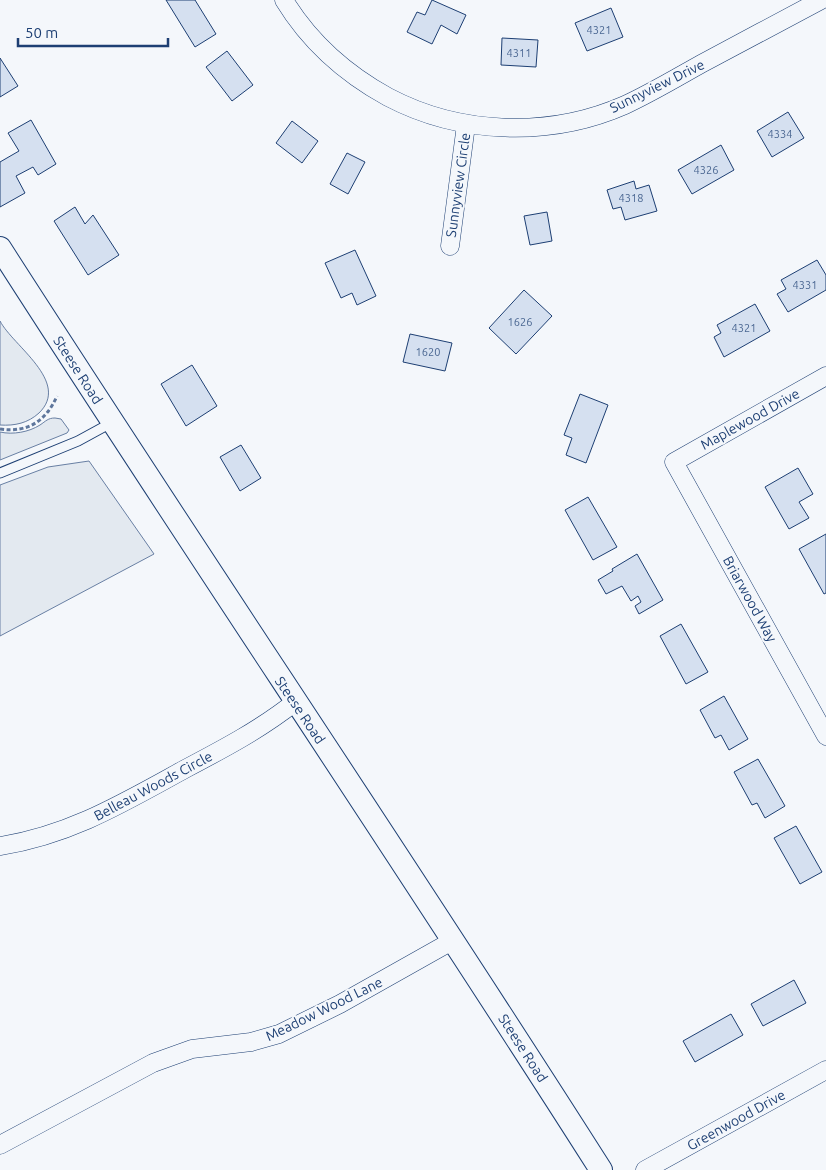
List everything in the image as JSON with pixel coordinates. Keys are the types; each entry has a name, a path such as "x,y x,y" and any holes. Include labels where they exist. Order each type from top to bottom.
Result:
{"street":[{"name":"Sunnyview Drive","path":"284,0 292,14 318,44 344,68 372,88 408,107 439,119 466,125 517,128 555,125 588,118 625,105 821,0"},
{"name":"Sunnyview Circle","path":"450,246 466,125"},
{"name":"Steese Road","path":"0,248 601,1170"},
{"name":"Maplewood Drive","path":"674,462 826,376"},
{"name":"Briarwood Way","path":"674,462 826,736"},
{"name":"Belleau Woods Circle","path":"0,846 43,837 81,824 237,741 272,720 295,702"},
{"name":"Meadow Wood Lane","path":"0,1145 153,1063 179,1053 251,1042 279,1034 340,1004 452,941"},
{"name":"Greenwood Drive","path":"646,1170 826,1070"}],"lane":[{"path":"0,473 78,441 112,422"}],"path":[{"path":"0,429 22,430 33,425 46,416 57,396"}],"shaded area":[{"path":"0,321 36,365 44,377 48,389 47,401 39,413 26,421 11,425 0,425"},
{"path":"49,419 61,419 69,430 67,433 0,460 0,432 15,433 26,431"},
{"path":"89,461 154,554 0,636 0,485 48,467"}],"building":[{"path":"166,0 195,0 216,34 195,47"},
{"path":"432,0 466,15 457,34 441,25 432,44 407,32 417,12 425,15"},
{"path":"611,8 623,37 587,51 575,23"},
{"path":"502,38 538,40 536,67 501,65"},
{"path":"227,51 253,85 232,101 206,67"},
{"path":"0,58 18,86 0,97"},
{"path":"788,112 804,138 772,157 757,131"},
{"path":"31,120 56,164 38,175 33,167 16,176 25,193 0,207 0,162 19,151 8,133"},
{"path":"292,121 318,141 302,163 276,143"},
{"path":"721,145 734,170 692,194 678,170"},
{"path":"347,153 365,162 348,194 330,184"},
{"path":"634,181 636,189 649,185 657,211 625,220 621,207 613,209 607,190"},
{"path":"75,207 85,224 93,215 119,255 88,275 54,221"},
{"path":"547,212 552,241 530,245 524,216"},
{"path":"355,250 376,296 357,305 352,293 341,298 325,263"},
{"path":"817,260 826,275 826,290 788,312 777,294 786,289 781,280"},
{"path":"524,290 552,316 516,354 489,328"},
{"path":"755,304 770,331 724,357 714,337 721,333 717,325"},
{"path":"410,334 452,343 445,371 403,362"},
{"path":"192,365 217,406 186,426 161,384"},
{"path":"580,394 608,405 586,463 566,455 572,438 564,435"},
{"path":"241,445 261,478 240,491 220,457"},
{"path":"798,468 813,494 799,502 809,518 789,529 765,487"},
{"path":"588,497 617,547 593,560 565,510"},
{"path":"826,534 826,593 824,594 799,549"},
{"path":"637,554 663,600 639,614 635,606 641,602 638,596 631,601 622,586 606,594 598,580"},
{"path":"681,624 708,672 686,684 660,636"},
{"path":"724,696 748,739 729,750 721,735 715,738 700,710"},
{"path":"758,759 785,806 765,818 757,803 752,805 734,772"},
{"path":"796,826 822,872 800,884 774,838"},
{"path":"794,980 806,1003 763,1026 751,1004"},
{"path":"731,1014 743,1035 695,1062 683,1041"}]}
